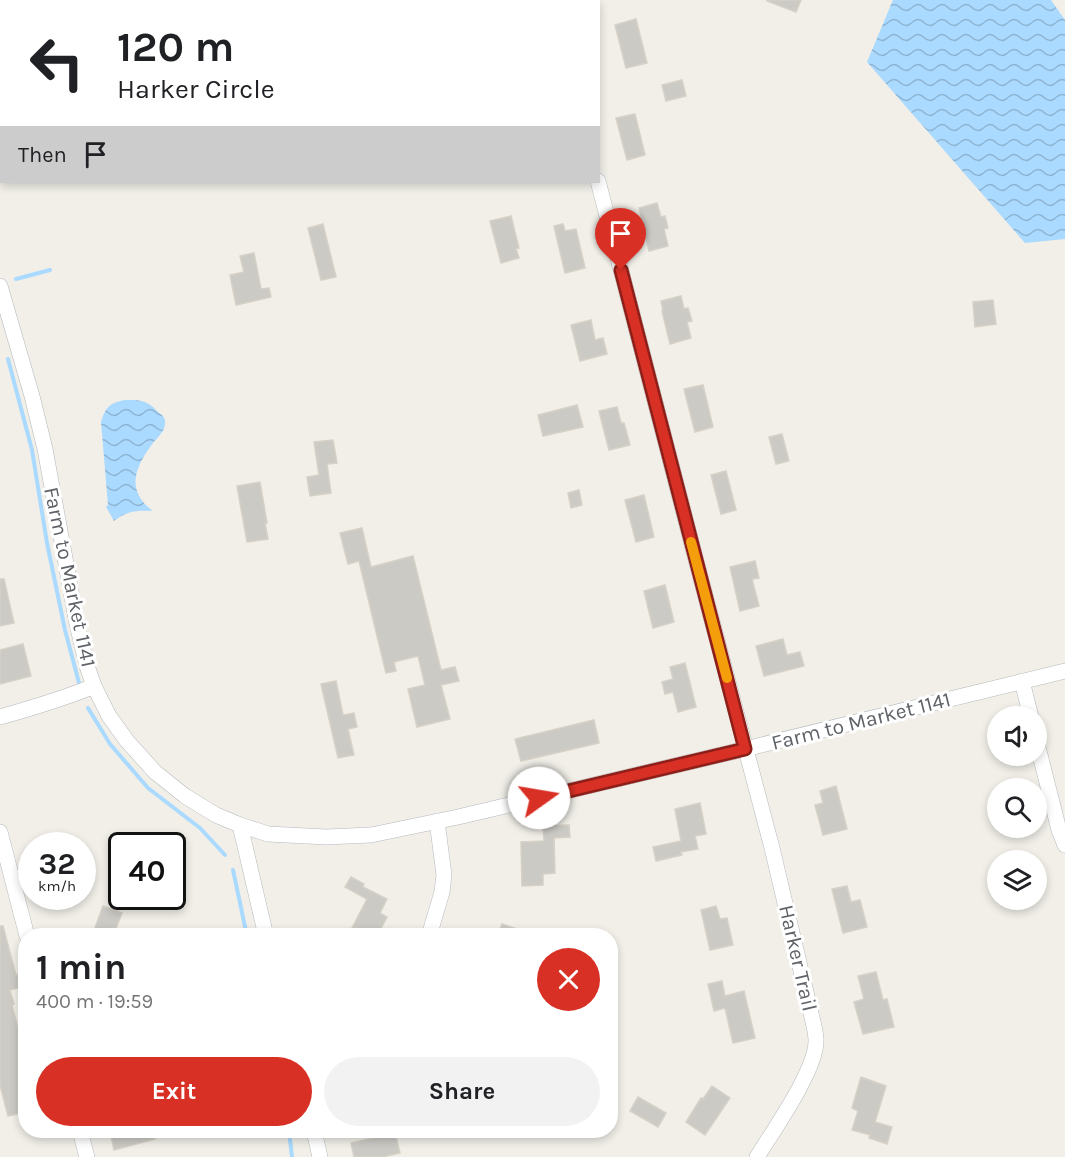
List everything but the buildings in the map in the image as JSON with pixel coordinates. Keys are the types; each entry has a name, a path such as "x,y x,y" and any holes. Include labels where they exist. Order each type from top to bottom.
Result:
{"street":[{"name":"Harker Trail","path":"599,183 781,885 816,1041 809,1068 795,1096 757,1157"},
{"name":"Farm to Market 1141","path":"0,286 45,449 77,624 94,686 109,716 127,741 155,772 185,796 216,815 240,825 268,834 326,837 371,835 437,822 1065,671"},
{"path":"1022,681 1028,706"},
{"path":"0,717 49,704 94,686"},
{"path":"1043,766 1065,845"},
{"path":"431,928 444,875 437,822"},
{"path":"240,825 264,928"},
{"path":"0,832 5,876 24,928"},
{"path":"82,1138 87,1157"},
{"path":"316,1138 320,1157"}],"water":[{"path":"893,0 1051,0 1065,20 1065,239 1025,243 867,62"},
{"path":"125,400 147,403 162,415 165,426 141,461 136,478 139,495 153,511 132,512 114,521 106,507 108,505 101,422 109,406"}],"waterway":[{"path":"16,279 50,270"},
{"path":"8,359 32,450 47,543 65,630 79,683"},
{"path":"88,708 110,744 148,788 200,828 225,855"},
{"path":"233,870 245,928"},
{"path":"290,1138 292,1157"}],"slow traffic":[{"path":"691,542 727,678"}],"route":[{"path":"539,798 745,749 621,270"}]}
